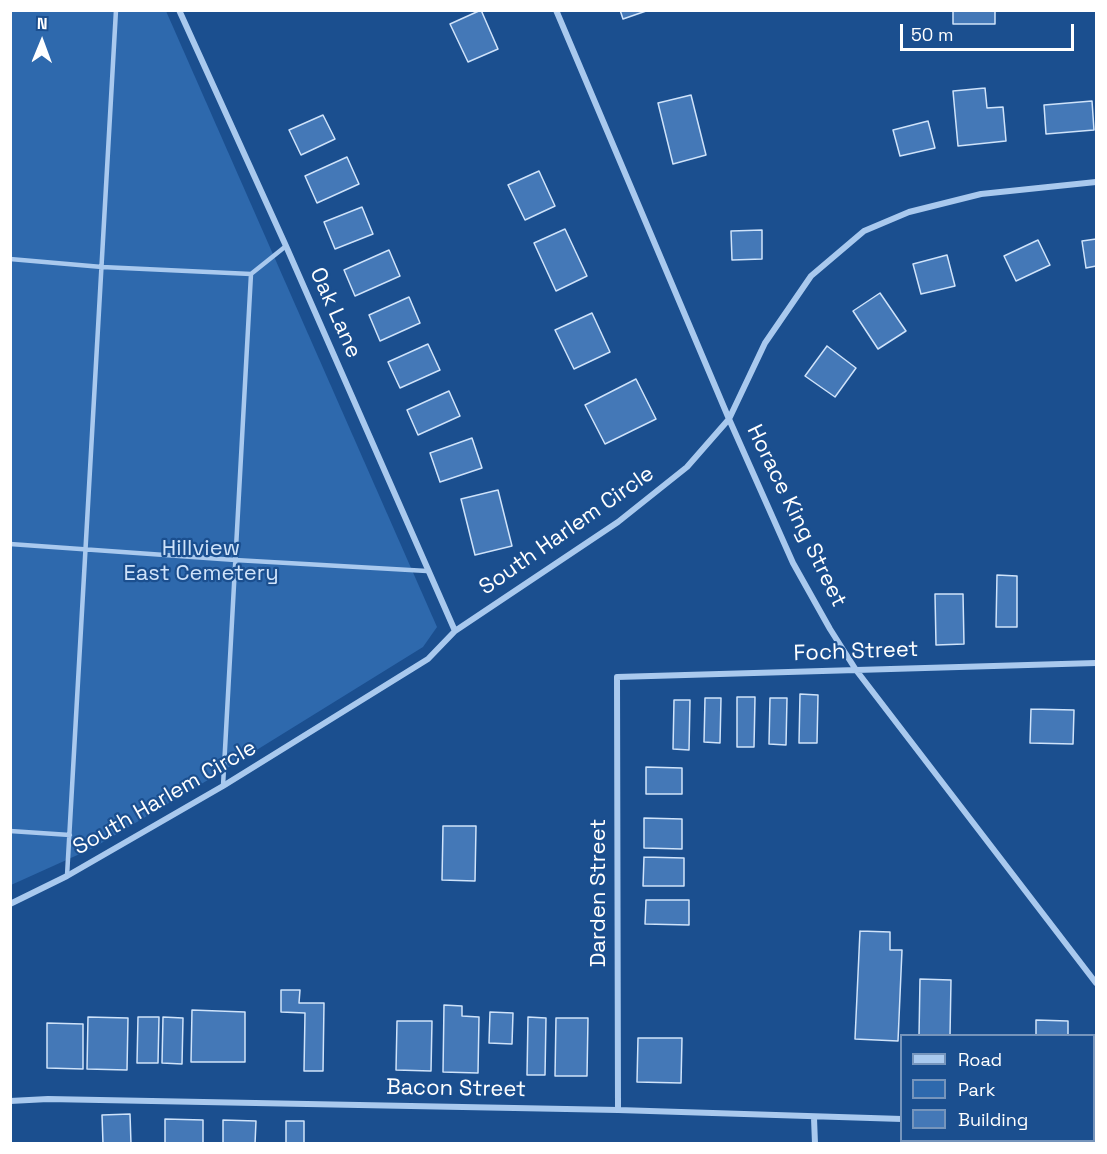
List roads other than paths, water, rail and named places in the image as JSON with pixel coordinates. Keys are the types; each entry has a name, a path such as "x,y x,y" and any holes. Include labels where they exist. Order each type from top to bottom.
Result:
{"street":[{"name":"Oak Lane","path":"179,10 286,246 455,631"},
{"name":"Horace King Street","path":"556,10 793,563 830,629 856,669 1096,983"},
{"name":"South Harlem Circle","path":"10,904 67,876 223,786 428,659 455,631 618,522 687,467 729,418 765,343 811,276 864,231 909,212 981,194 1096,182"},
{"name":"Foch Street","path":"616,677 1096,663"},
{"name":"Darden Street","path":"616,677 618,1110"},
{"name":"Bacon Street","path":"10,1101 48,1099 618,1110 900,1119"},
{"path":"814,1118 814,1143"}],"lane":[{"path":"67,876 116,10"},
{"path":"10,259 102,267 251,274 286,246"},
{"path":"223,786 251,274"},
{"path":"10,544 428,571"},
{"path":"10,831 70,835"}],"park label":[{"name":"Hillview East Cemetery","path":"201,562"}]}
